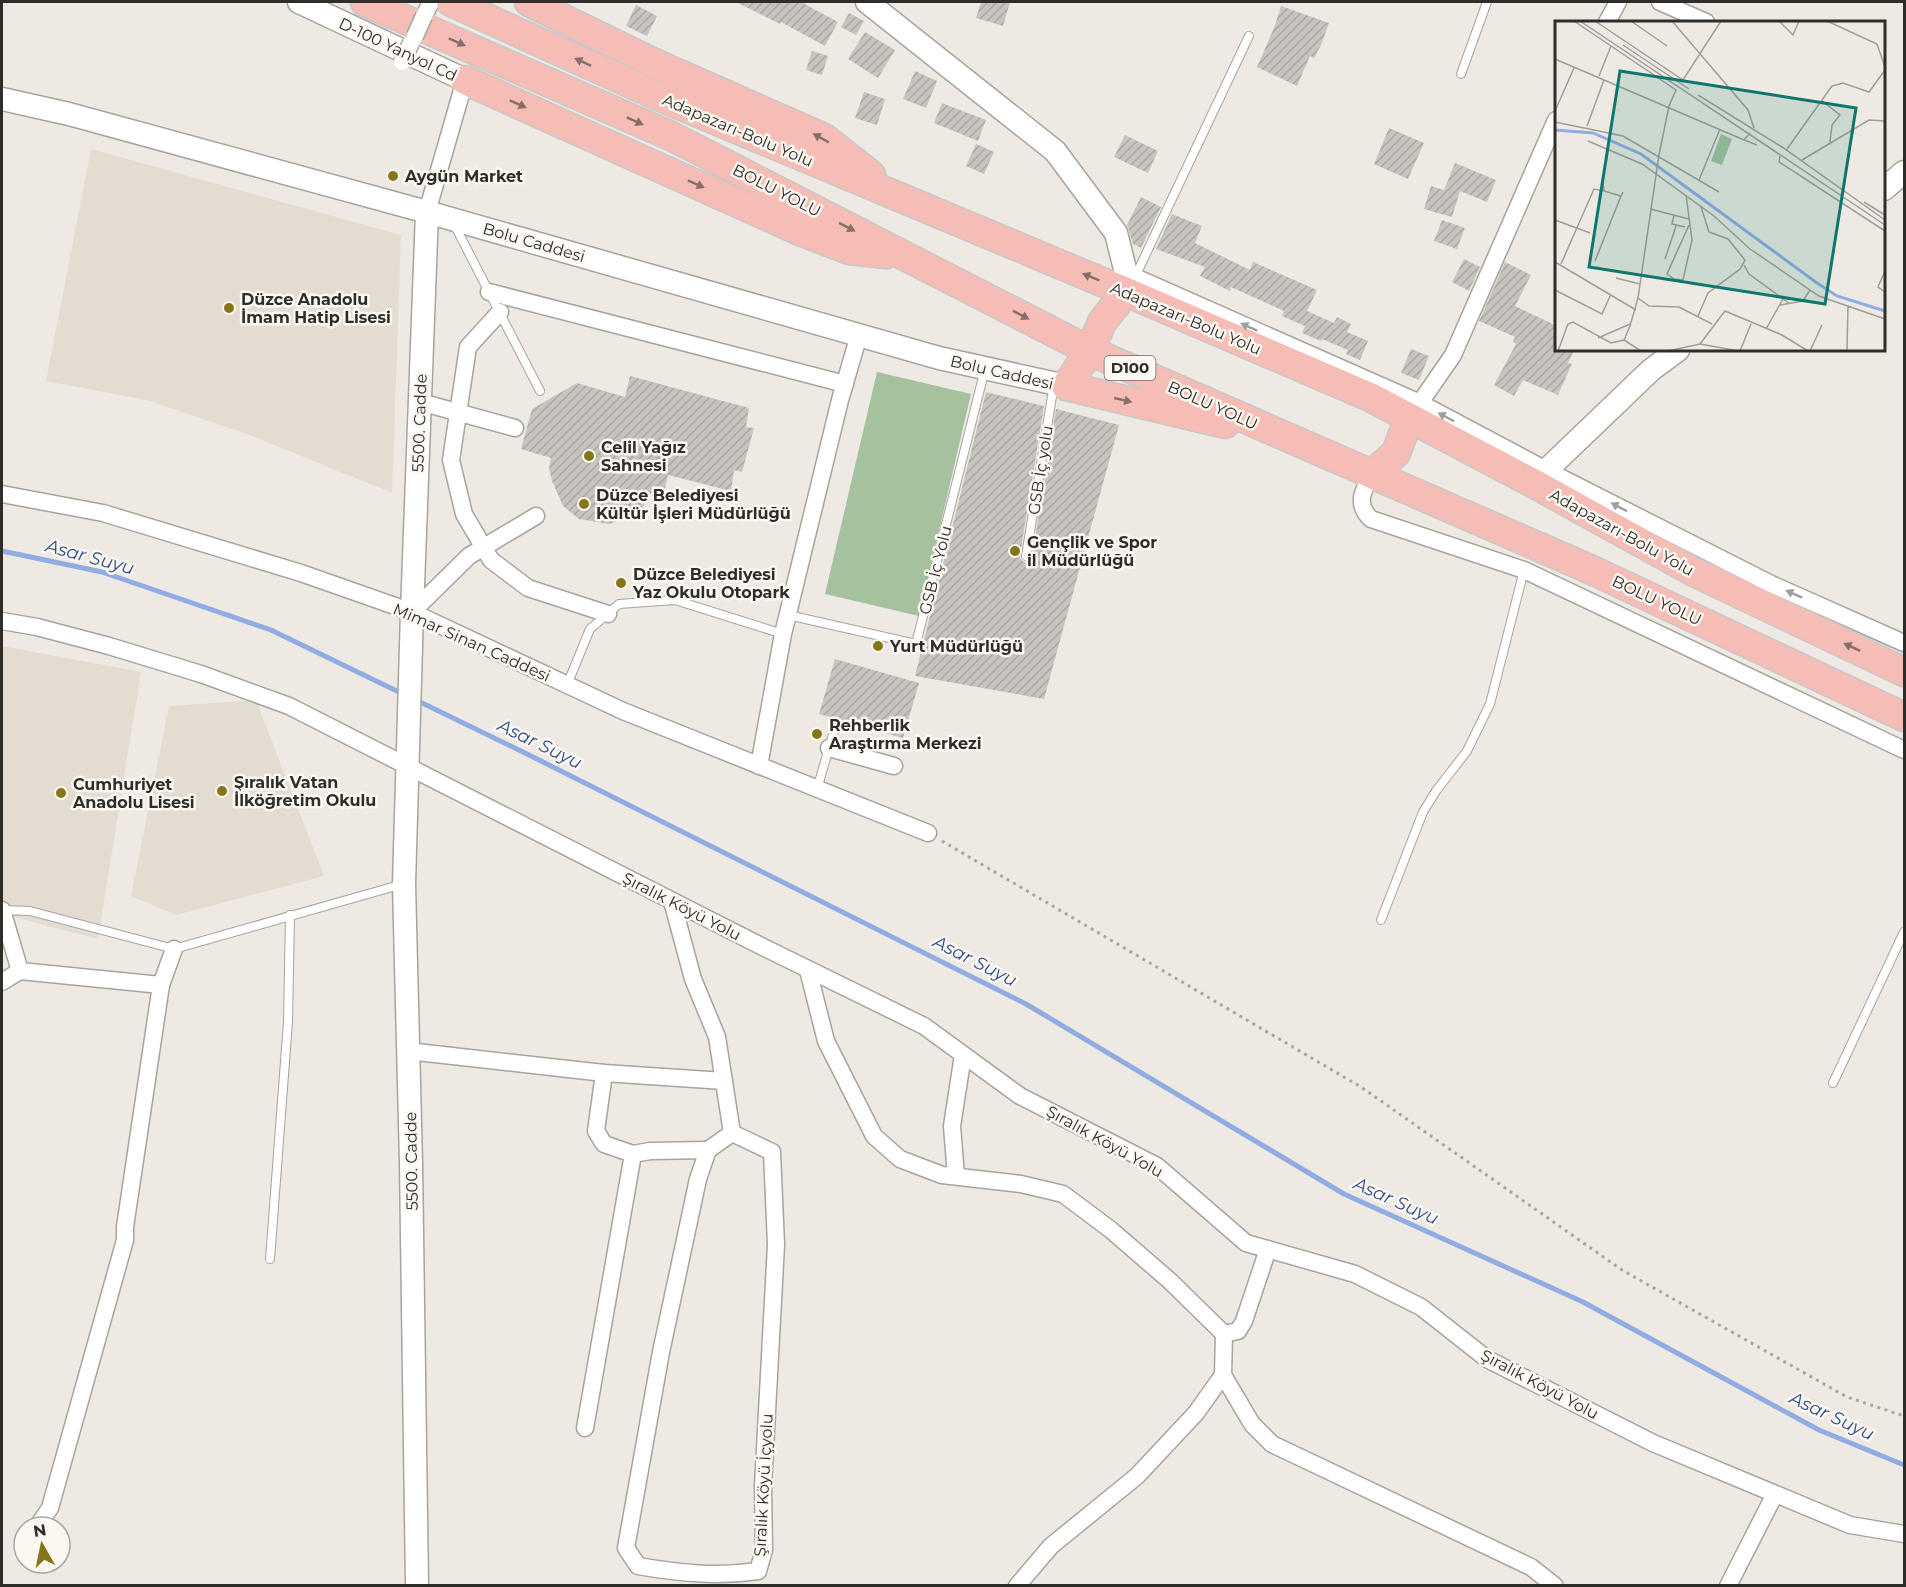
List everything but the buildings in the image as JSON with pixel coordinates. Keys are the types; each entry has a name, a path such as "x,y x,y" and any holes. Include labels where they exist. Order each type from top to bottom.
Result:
{"highway":[{"name":"BOLU YOLU","path":"365,2 670,136 1090,351 1594,571 1905,717"},
{"name":"Adapazarı-Bolu Yolu","path":"451,2 658,96 901,199 1129,280 1370,397 1415,411 1539,477 1694,572 1905,672"},
{"path":"529,2 652,62 824,138 901,199"},
{"path":"465,80 800,231 849,250 907,257"},
{"path":"1129,280 1102,322 1090,351 1060,385 1297,441"},
{"path":"1372,474 1395,453 1415,411"}],"street":[{"name":"D-100 Yanyol Cd","path":"299,2 465,80"},
{"path":"402,62 431,2"},
{"path":"867,2 1055,151 1116,233 1129,280"},
{"path":"1608,21 1618,2"},
{"path":"1660,2 1704,21"},
{"path":"428,212 465,80"},
{"name":"Bolu Caddesi","path":"2,99 69,114 451,218 939,358 1060,385"},
{"path":"1415,411 1453,355 1555,125"},
{"path":"1885,188 1905,172"},
{"name":"5500. Cadde","path":"417,1586 404,884 428,212"},
{"path":"489,292 845,384"},
{"path":"500,312 468,347 451,460 464,514 491,560 528,588 608,614"},
{"path":"759,766 783,634 859,335"},
{"path":"1677,351 1651,370 1539,477 1905,643"},
{"path":"420,402 515,428"},
{"path":"1372,474 1361,499 1364,510 1371,519 1524,570 1905,750"},
{"name":"Mimar Sinan Caddesi","path":"2,494 103,513 301,573 412,612 623,711 928,832"},
{"path":"412,612 469,556 536,516"},
{"name":"Şıralık Köyü Yolu","path":"2,621 37,627 201,674 289,706 808,970 924,1026 1020,1095 1157,1166 1246,1243 1355,1274 1421,1307 1487,1359 1653,1443 1850,1525 1905,1534"},
{"path":"829,748 894,766"},
{"path":"604,1073 596,1131 604,1144 633,1154 650,1151 708,1150 732,1133 717,1037 693,978 672,901"},
{"path":"2,910 20,971"},
{"path":"45,1515 50,1508 125,1240 125,1227 161,985 174,949"},
{"path":"808,970 826,1041 874,1136 900,1159 942,1175 1021,1184 1063,1194 1111,1230 1170,1281 1224,1334 1223,1374 1252,1424 1272,1444 1531,1567 1555,1586"},
{"path":"2,982 20,971 161,985"},
{"path":"408,1051 604,1073 724,1081"},
{"path":"956,1176 952,1126 963,1055"},
{"name":"Şıralık Köyü İçyolu","path":"708,1150 698,1179 661,1352 626,1548 638,1566 681,1574 731,1575 758,1571 764,1550 763,1486 776,1245 772,1152 732,1133"},
{"path":"585,1428 633,1154"},
{"path":"1224,1334 1238,1331 1244,1321 1268,1249"},
{"path":"1017,1586 1051,1546 1137,1476 1196,1413 1223,1374"},
{"path":"1728,1586 1775,1494"}],"lane":[{"path":"1461,74 1487,2"},
{"path":"1129,280 1249,36"},
{"path":"451,218 540,391"},
{"name":"GSB İç Yolu","path":"788,615 916,645 985,368"},
{"name":"GSB İç yolu","path":"1026,556 1060,385"},
{"path":"1381,920 1423,812 1436,791 1467,752 1490,704 1524,570"},
{"path":"567,686 590,629 619,604 675,600 783,634"},
{"path":"817,789 834,730"},
{"path":"2,910 30,911 174,949 404,884"},
{"path":"270,1259 288,1022 290,915"},
{"path":"1833,1083 1905,932"}],"path":[{"path":"928,832 1361,1088 1622,1270 1847,1397 1905,1416"}],"shaded area":[{"name":"Düzce Anadolu İmam Hatip Lisesi","path":"91,149 401,235 392,493 247,434 146,400 46,381"},
{"name":"Cumhuriyet Anadolu Lisesi","path":"2,646 141,672 98,939 2,914"},
{"name":"Şıralık Vatan İlköğretim Okulu","path":"256,700 324,876 176,915 131,896 169,706"}],"green space":[{"path":"877,372 971,394 919,616 825,594"}],"waterway":[{"name":"Asar Suyu","path":"2,551 102,572 271,630 405,695"},
{"name":"Asar Suyu","path":"416,700 1026,1004 1344,1194 1583,1302 1819,1430 1904,1465"}],"place":[{"name":"Aygün Market","path":"393,176"},
{"name":"Düzce Anadolu İmam Hatip Lisesi","path":"229,308"},
{"name":"Celil Yağız Sahnesi","path":"589,456"},
{"name":"Düzce Belediyesi Kültür İşleri Müdürlüğü","path":"584,504"},
{"name":"Gençlik ve Spor il Müdürlüğü","path":"1015,551"},
{"name":"Düzce Belediyesi Yaz Okulu Otopark","path":"621,583"},
{"name":"Yurt Müdürlüğü","path":"878,646"},
{"name":"Rehberlik Araştırma Merkezi","path":"817,734"},
{"name":"Şıralık Vatan İlköğretim Okulu","path":"222,791"},
{"name":"Cumhuriyet Anadolu Lisesi","path":"61,793"}]}
